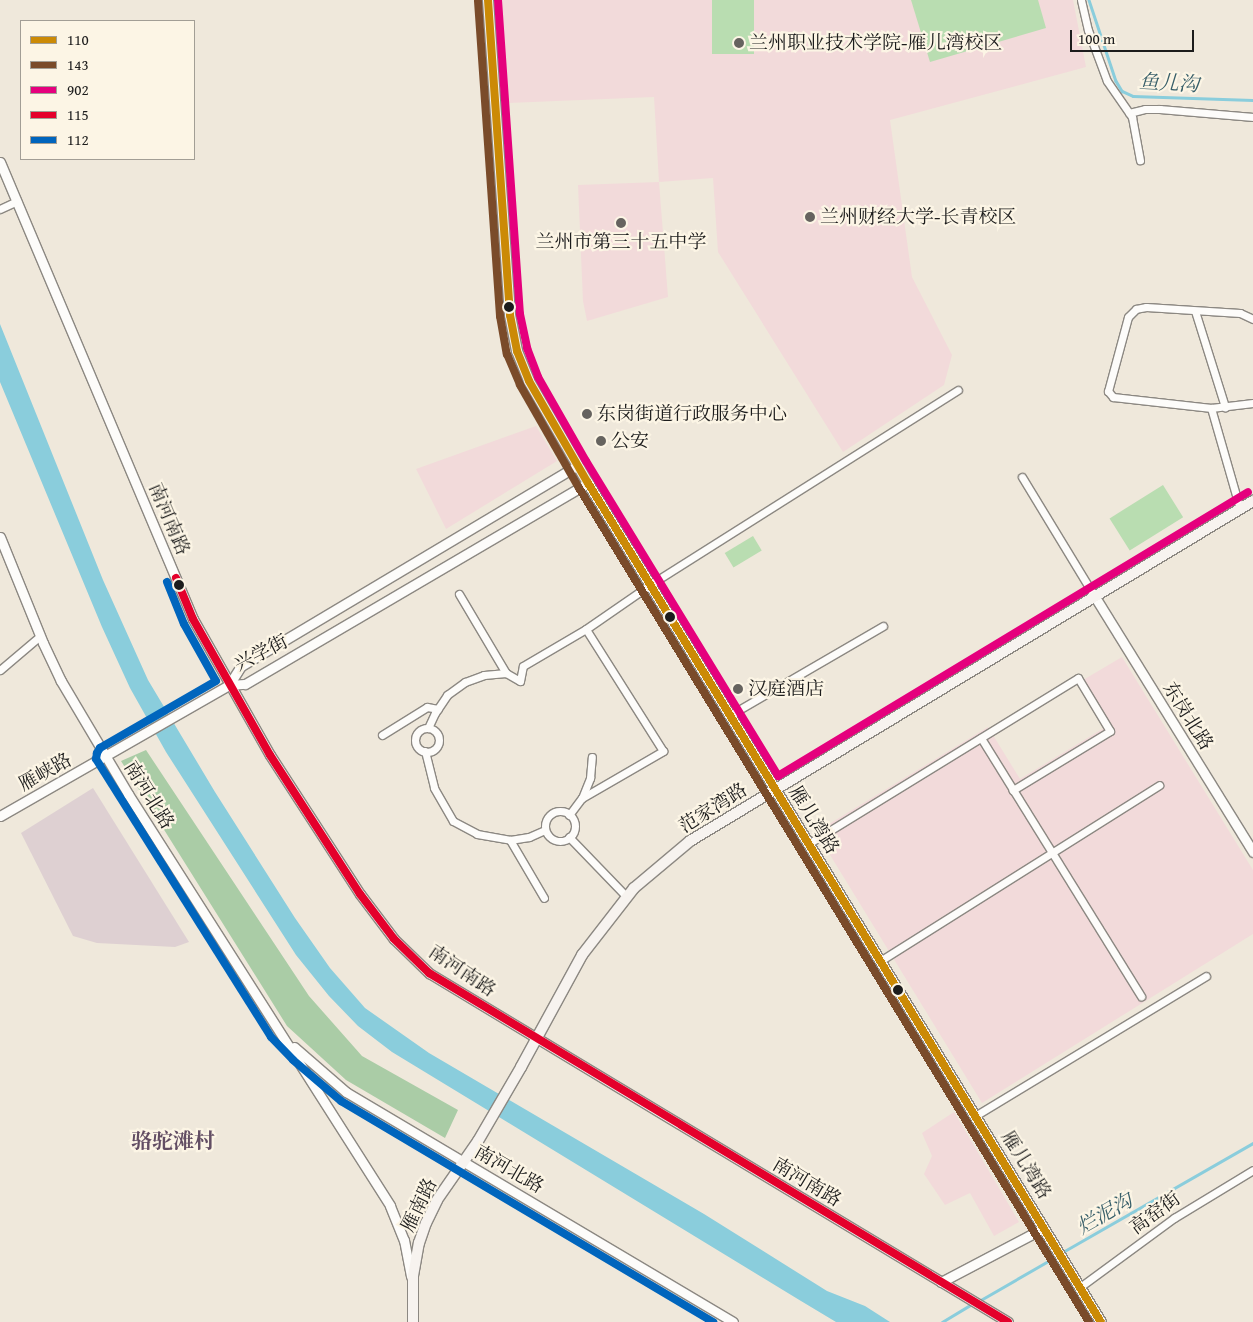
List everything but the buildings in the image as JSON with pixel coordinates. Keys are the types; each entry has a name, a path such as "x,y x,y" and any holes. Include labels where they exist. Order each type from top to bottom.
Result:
{"main road":[{"name":"雁儿湾路","path":"488,0 510,315 517,351 529,381 577,466 651,584 1101,1322"},
{"name":"范家湾路","path":"521,1067 582,955 634,888 690,841 1253,501"},
{"name":"雁南路","path":"413,1322 415,1262 426,1223 437,1200 478,1141 521,1067"}],"street":[{"path":"1081,0 1088,30 1107,81 1129,113 1140,160"},
{"path":"1129,113 1145,109 1160,109 1253,116"},
{"name":"南河南路","path":"0,162 193,619 228,684 270,755 360,894 394,939 429,972 1008,1322"},
{"path":"0,209 18,201"},
{"path":"1253,319 1240,313 1141,307 1131,312 1108,391 1113,397 1211,408 1253,403"},
{"path":"1196,311 1225,407"},
{"path":"428,728 448,695 464,682 484,675 506,673 520,680 523,666 586,629 651,584 958,390"},
{"path":"1211,408 1240,509"},
{"name":"兴学街","path":"228,684 241,666 577,466"},
{"path":"1022,477 1095,597"},
{"name":"兴学街","path":"228,684 245,684 588,483"},
{"name":"南河北路","path":"0,537 40,636 61,682 250,988 280,1031 390,1206 404,1240 413,1286"},
{"path":"459,594 506,673"},
{"name":"东岗北路","path":"1095,597 1253,852"},
{"path":"730,715 883,626"},
{"path":"582,798 663,751 586,629"},
{"path":"0,670 40,636"},
{"path":"808,844 1078,678 1110,731 1013,790"},
{"name":"雁峡路","path":"0,816 228,684"},
{"path":"382,735 427,707 438,709"},
{"path":"428,728 435,731 438,741 432,750 425,751 416,745 415,738 418,731 428,728"},
{"path":"981,738 1141,996"},
{"path":"425,751 434,788 453,821 476,834 510,840 529,837 546,830"},
{"path":"569,815 582,798 590,778 592,757"},
{"path":"880,961 1159,785"},
{"path":"562,811 569,815 574,826 569,837 562,840 554,839 546,830 546,821 554,812 562,811"},
{"path":"569,837 627,897"},
{"path":"510,840 544,898"},
{"path":"975,1116 1206,976"},
{"name":"南河北路","path":"280,1031 299,1052 346,1092 733,1322"},
{"name":"高窑街","path":"1080,1287 1114,1264 1174,1218 1253,1170"},
{"path":"944,1284 1046,1231"}],"shaded area":[{"name":"兰州财经大学-长青校区","path":"500,0 1073,0 1086,67 890,120 912,277 952,355 944,385 843,452 718,252 713,178 659,182 654,97 507,103"},
{"name":"兰州市第三十五中学","path":"659,182 668,297 587,321 583,301 578,185"},
{"path":"536,426 557,461 446,529 416,469"},
{"path":"1122,657 1253,870 1253,934 982,1103 816,832 988,727 1020,779 1104,728 1078,683"},
{"path":"93,788 189,942 175,947 97,943 73,936 21,833"},
{"path":"954,1112 1019,1222 994,1236 970,1193 945,1205 924,1174 932,1156 922,1133"}],"green space":[{"path":"712,0 754,0 754,54 712,54"},
{"path":"911,0 1038,0 1046,28 930,62"},
{"path":"1163,485 1183,517 1130,551 1110,518"},
{"path":"753,536 762,551 733,568 725,553"},
{"path":"146,750 309,996 362,1056 458,1110 445,1138 346,1080 287,1026 121,761"}],"water":[{"path":"0,324 103,580 148,680 215,792 295,918 330,968 365,1008 429,1053 704,1214 827,1291 865,1306 890,1322 836,1322 392,1052 358,1026 329,996 296,955 166,752 130,688 102,627 0,382"}],"waterway":[{"name":"鱼儿沟","path":"1089,0 1116,81 1122,91 1133,96 1253,100"},
{"name":"烂泥沟","path":"1061,1253 1253,1143"},
{"name":"烂泥沟","path":"979,1301 1057,1256"},
{"name":"烂泥沟","path":"942,1322 974,1303"}],"transit line":[{"name":"110","path":"488,0 510,315 517,351 529,381 588,483 1101,1322"},
{"name":"902","path":"498,0 520,314 527,348 538,377 586,461 778,776 1248,492"},
{"name":"143","path":"478,1 500,316 507,354 520,385 579,488 1089,1322"},
{"name":"115","path":"176,578 193,619 270,755 360,894 394,939 429,973 1008,1322"},
{"name":"112","path":"167,582 184,624 216,681 100,748 96,759 271,1037 293,1060 341,1101 713,1322"}],"place":[{"name":"兰州职业技术学院-雁儿湾校区","path":"739,43"},
{"name":"兰州财经大学-长青校区","path":"810,217"},
{"name":"兰州市第三十五中学","path":"621,223"},
{"name":"东岗街道行政服务中心","path":"587,414"},
{"name":"公安","path":"601,441"},
{"name":"汉庭酒店","path":"738,689"}],"district":[{"name":"骆驼滩村","path":"173,1141"}]}
